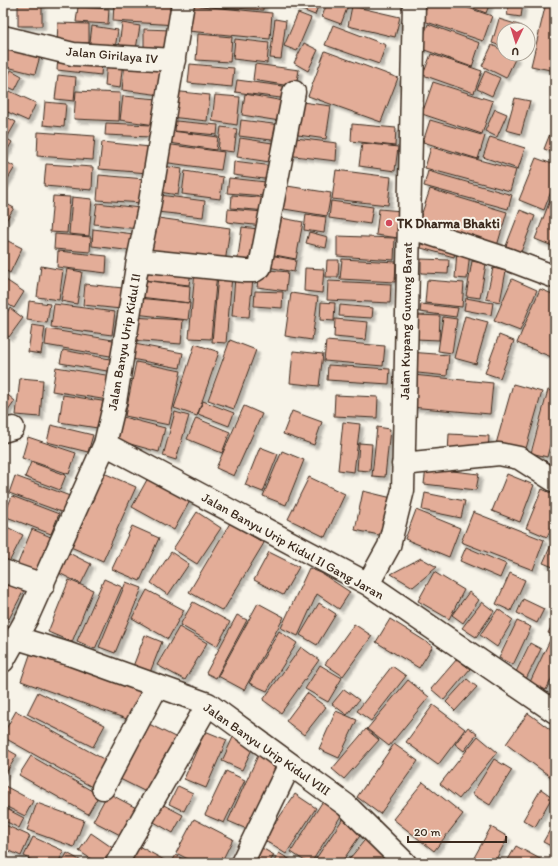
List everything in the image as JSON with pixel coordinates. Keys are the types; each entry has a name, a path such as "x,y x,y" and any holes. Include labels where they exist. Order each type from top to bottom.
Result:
{"street":[{"name":"Jalan Banyu Urip Kidul II","path":"3,661 17,638 42,585 105,444 115,402 183,3"},
{"name":"Jalan Kupang Gunung Barat","path":"368,584 389,546 403,490 414,3"},
{"name":"Jalan Girilaya IV","path":"3,37 73,54 174,60"},
{"path":"138,260 245,271 254,271 260,267 294,92"},
{"path":"408,227 510,260 555,277"},
{"name":"Jalan Banyu Urip Kidul II Gang Jaran","path":"105,444 368,584 555,712"},
{"path":"403,464 499,454 519,458 555,481"},
{"path":"3,571 42,585"},
{"name":"Jalan Banyu Urip Kidul VIII","path":"17,638 208,704 346,805 405,863"},
{"path":"103,788 157,686"},
{"path":"116,863 208,704"},
{"path":"242,863 290,764"}],"building":[{"path":"18,3 42,3 42,26 18,26"},
{"path":"69,3 111,3 111,6"},
{"path":"114,3 177,3 176,25 113,21"},
{"path":"193,3 263,3 263,10 193,5"},
{"path":"284,3 319,3 315,15"},
{"path":"327,3 349,3 341,24 322,17"},
{"path":"427,3 454,3 492,16 483,41 421,20"},
{"path":"460,3 490,3 486,13"},
{"path":"509,3 523,3 521,17 507,15"},
{"path":"546,3 555,3 555,71 531,66 532,62 536,62 536,45"},
{"path":"190,5 272,13 270,39 188,31"},
{"path":"352,6 400,17 395,37 348,26"},
{"path":"78,7 109,9 108,24 76,22"},
{"path":"298,13 311,18 297,51 284,46"},
{"path":"275,19 286,21 281,59 270,58"},
{"path":"499,19 509,22 498,22"},
{"path":"58,23 89,24 89,43 57,42"},
{"path":"122,23 140,26 136,49 119,46"},
{"path":"428,24 480,43 472,67 419,48"},
{"path":"333,25 386,45 379,64 325,45"},
{"path":"92,26 118,30 114,54 89,50"},
{"path":"144,29 171,30 171,53 144,53"},
{"path":"496,29 496,44 492,43"},
{"path":"198,34 232,37 230,62 196,60"},
{"path":"235,39 269,43 267,63 233,59"},
{"path":"304,43 318,50 308,71 294,63"},
{"path":"492,45 496,47 496,62 514,62 506,78 482,66"},
{"path":"3,46 40,56 35,74 3,66"},
{"path":"325,51 398,78 381,122 308,96"},
{"path":"431,54 482,71 474,93 423,75"},
{"path":"58,57 102,62 101,75 57,70"},
{"path":"107,59 123,61 120,88 105,86"},
{"path":"125,62 164,67 161,95 122,90"},
{"path":"190,64 234,68 232,87 188,83"},
{"path":"255,64 299,70 296,87 253,80"},
{"path":"11,70 22,76 15,90 4,85"},
{"path":"485,71 500,78 492,96 477,89"},
{"path":"58,75 76,77 74,101 55,99"},
{"path":"237,80 290,87 288,99 235,92"},
{"path":"433,82 493,101 482,134 422,114"},
{"path":"3,88 36,103 28,121 3,110"},
{"path":"76,91 120,93 119,121 74,119"},
{"path":"172,91 210,95 207,121 170,117"},
{"path":"245,94 289,102 286,122 242,115"},
{"path":"215,95 240,97 237,125 212,121"},
{"path":"123,96 158,99 155,125 120,120"},
{"path":"515,98 530,101 521,134 506,130"},
{"path":"295,101 331,106 326,139 291,134"},
{"path":"45,102 66,104 64,127 43,125"},
{"path":"495,109 507,114 497,137 485,131"},
{"path":"3,115 16,122 8,136 3,134"},
{"path":"241,120 281,125 280,141 239,136"},
{"path":"430,120 485,136 478,159 423,142"},
{"path":"176,121 218,125 217,135 175,131"},
{"path":"555,121 555,153 544,149"},
{"path":"106,123 152,125 151,137 105,135"},
{"path":"352,124 396,128 395,146 351,141"},
{"path":"221,127 237,129 234,152 218,150"},
{"path":"172,131 218,137 216,150 170,143"},
{"path":"38,132 95,136 93,160 37,156"},
{"path":"3,136 12,142 4,156 3,155"},
{"path":"287,137 337,143 336,161 286,155"},
{"path":"490,137 525,148 518,169 483,157"},
{"path":"240,138 279,144 276,163 237,157"},
{"path":"102,142 150,147 148,173 99,169"},
{"path":"362,143 398,147 395,171 359,166"},
{"path":"165,144 224,152 221,170 162,162"},
{"path":"431,147 516,170 510,191 425,168"},
{"path":"536,158 555,165 555,181 544,210 519,200"},
{"path":"3,160 15,167 3,187"},
{"path":"234,161 273,166 272,180 233,175"},
{"path":"46,164 93,167 92,190 44,186"},
{"path":"164,166 182,169 178,195 159,192"},
{"path":"336,170 391,177 388,205 332,199"},
{"path":"185,171 223,177 220,199 182,194"},
{"path":"428,171 512,195 508,209 424,186"},
{"path":"99,175 145,179 143,203 97,200"},
{"path":"229,178 266,182 264,196 227,193"},
{"path":"281,185 331,193 327,216 278,208"},
{"path":"430,189 507,212 497,246 419,222"},
{"path":"160,195 205,201 203,217 157,212"},
{"path":"232,195 269,198 267,211 231,208"},
{"path":"53,196 70,197 67,233 50,232"},
{"path":"72,197 92,199 89,236 69,234"},
{"path":"551,198 555,200 555,247 535,239"},
{"path":"331,201 373,207 370,224 329,218"},
{"path":"3,202 14,208 3,225"},
{"path":"97,203 140,208 138,229 94,224"},
{"path":"228,209 264,212 263,226 227,222"},
{"name":"TK Dharma Bhakti","path":"379,209 402,211 399,238 376,235"},
{"path":"520,210 535,216 521,252 506,246"},
{"path":"306,214 326,217 324,233 304,230"},
{"path":"271,216 303,222 296,259 264,253"},
{"path":"151,217 230,228 225,263 146,253"},
{"path":"242,227 258,229 254,267 237,265"},
{"path":"93,229 134,234 133,251 92,246"},
{"path":"309,232 328,237 326,248 306,243"},
{"path":"55,234 91,237 90,252 54,249"},
{"path":"337,236 395,238 394,260 337,256"},
{"path":"424,237 456,247 454,257 421,248"},
{"path":"6,240 22,248 10,273 3,269 3,247"},
{"path":"457,250 470,252 467,279 455,278"},
{"path":"58,251 107,256 106,273 57,267"},
{"path":"265,254 296,260 294,272 263,266"},
{"path":"342,259 396,262 395,282 340,279"},
{"path":"421,259 449,260 448,274 421,273"},
{"path":"327,260 339,260 338,277 326,277"},
{"path":"472,261 486,264 480,298 466,296"},
{"path":"41,266 63,270 59,300 37,297"},
{"path":"145,266 191,271 189,285 144,280"},
{"path":"305,268 324,269 322,293 304,291"},
{"path":"493,268 506,271 500,302 486,299"},
{"path":"67,269 82,272 77,304 61,301"},
{"path":"260,269 288,272 286,291 257,287"},
{"path":"195,271 217,272 211,339 189,338"},
{"path":"218,276 232,276 226,343 212,342"},
{"path":"235,277 253,279 249,317 232,316"},
{"path":"512,279 537,290 520,331 494,321"},
{"path":"6,280 24,292 14,308 3,301 3,285"},
{"path":"141,280 190,286 189,303 140,297"},
{"path":"427,280 464,283 462,307 425,303"},
{"path":"328,281 391,284 390,303 327,300"},
{"path":"85,284 123,288 121,309 83,305"},
{"path":"540,289 555,295 554,358 517,343"},
{"path":"255,291 283,292 282,308 254,306"},
{"path":"291,293 318,297 312,340 285,336"},
{"path":"137,298 190,303 188,320 135,314"},
{"path":"466,298 493,303 491,315 464,310"},
{"path":"29,301 50,304 47,323 27,320"},
{"path":"321,302 335,303 334,321 320,320"},
{"path":"54,304 115,312 112,335 51,327"},
{"path":"421,304 458,308 456,317 420,312"},
{"path":"340,305 373,308 372,318 339,316"},
{"path":"10,308 23,318 9,337 3,333 3,318"},
{"path":"418,315 440,316 439,340 416,339"},
{"path":"465,316 488,322 476,364 454,358"},
{"path":"132,317 183,320 181,344 130,340"},
{"path":"443,317 457,319 452,353 438,351"},
{"path":"335,319 368,322 366,340 334,337"},
{"path":"32,325 45,327 41,354 28,352"},
{"path":"47,329 119,341 116,357 45,345"},
{"path":"499,335 514,341 500,378 485,373"},
{"path":"230,340 256,350 234,409 208,400"},
{"path":"326,341 385,346 383,366 324,361"},
{"path":"129,343 183,353 180,368 126,358"},
{"path":"195,344 219,352 197,416 174,408"},
{"path":"63,350 115,360 113,372 60,363"},
{"path":"293,351 323,354 319,386 290,383"},
{"path":"409,352 449,355 447,376 408,372"},
{"path":"136,362 181,371 169,425 125,416"},
{"path":"328,365 390,369 389,384 327,380"},
{"path":"56,367 112,376 108,400 52,391"},
{"path":"413,375 493,383 490,414 410,407"},
{"path":"20,378 43,380 40,417 16,415"},
{"path":"513,384 542,392 525,452 496,444"},
{"path":"548,390 555,392 555,426 547,457 531,453"},
{"path":"3,391 15,401 3,418"},
{"path":"63,395 108,402 104,429 59,422"},
{"path":"335,395 378,397 377,418 334,416"},
{"path":"203,401 234,413 229,426 198,414"},
{"path":"244,406 262,414 234,476 216,468"},
{"path":"292,411 322,422 314,445 283,434"},
{"path":"175,412 189,416 176,460 163,456"},
{"path":"123,417 165,428 159,452 116,440"},
{"path":"196,418 230,432 222,453 187,439"},
{"path":"343,422 360,424 354,472 338,470"},
{"path":"51,425 93,435 88,452 47,442"},
{"path":"377,427 390,429 385,477 372,476"},
{"path":"449,434 489,436 488,452 448,454"},
{"path":"28,437 76,453 69,474 22,458"},
{"path":"359,443 372,444 370,471 357,470"},
{"path":"260,447 278,454 263,492 245,485"},
{"path":"555,447 555,462 550,461"},
{"path":"282,451 304,460 286,505 263,496"},
{"path":"31,462 66,475 60,490 25,477"},
{"path":"426,468 479,474 476,490 424,484"},
{"path":"99,471 136,487 103,561 66,545"},
{"path":"507,474 534,485 520,522 492,511"},
{"path":"15,476 70,496 64,513 9,493"},
{"path":"149,476 191,499 174,530 132,507"},
{"path":"309,477 345,494 325,537 288,519"},
{"path":"542,489 555,495 555,519 547,537 526,528"},
{"path":"363,491 392,498 384,536 355,530"},
{"path":"425,493 465,501 461,518 422,510"},
{"path":"12,496 59,514 51,534 4,516"},
{"path":"416,510 460,528 449,557 405,539"},
{"path":"197,512 221,528 197,564 173,549"},
{"path":"473,512 544,540 533,570 461,542"},
{"path":"230,523 264,543 223,611 189,592"},
{"path":"3,525 23,535 5,570 3,569"},
{"path":"132,526 159,538 140,581 112,569"},
{"path":"32,529 53,538 36,574 16,568"},
{"path":"555,536 555,562 553,567 543,563"},
{"path":"466,547 506,564 500,578 460,561"},
{"path":"65,551 91,564 81,584 55,571"},
{"path":"171,552 189,564 168,595 151,583"},
{"path":"269,552 299,567 283,595 254,580"},
{"path":"421,558 437,567 413,587 391,574"},
{"path":"309,568 321,573 350,592 339,609 317,594 298,636 281,628"},
{"path":"434,572 464,590 449,619 418,601"},
{"path":"510,573 525,580 511,611 496,604"},
{"path":"104,579 122,587 95,649 77,641"},
{"path":"3,580 24,590 9,619 3,616"},
{"path":"69,580 93,590 72,642 48,632"},
{"path":"126,582 142,588 115,653 99,647"},
{"path":"147,590 184,610 168,639 132,618"},
{"path":"469,592 479,600 463,623 452,615"},
{"path":"523,599 544,609 537,623 517,613"},
{"path":"193,602 230,622 217,646 180,625"},
{"path":"482,602 494,611 476,637 462,628"},
{"path":"258,603 284,617 244,690 218,676"},
{"path":"319,603 336,614 317,645 300,635"},
{"path":"498,609 513,620 497,647 480,635"},
{"path":"237,615 247,620 216,678 206,673"},
{"path":"390,619 433,646 419,668 376,642"},
{"path":"555,619 555,636 548,633"},
{"path":"517,621 531,627 513,665 499,658"},
{"path":"354,624 372,636 343,676 325,664"},
{"path":"179,627 207,643 185,680 157,665"},
{"path":"279,631 297,643 267,691 249,683"},
{"path":"145,635 162,642 149,675 132,669"},
{"path":"551,638 555,640 555,672 546,690 530,682"},
{"path":"530,643 541,649 526,679 515,674"},
{"path":"33,646 148,688 135,722 21,681"},
{"path":"301,647 319,660 281,713 263,700"},
{"path":"457,659 470,669 444,700 431,689"},
{"path":"320,665 342,678 328,702 305,689"},
{"path":"392,666 406,676 371,721 357,711"},
{"path":"467,679 477,687 455,711 446,702"},
{"path":"408,680 429,697 389,746 367,729"},
{"path":"344,689 359,700 347,715 332,704"},
{"path":"38,692 105,725 93,747 27,714"},
{"path":"307,693 326,707 304,735 286,721"},
{"path":"433,705 465,729 438,765 406,742"},
{"path":"16,711 107,761 92,787 3,737 3,734"},
{"path":"336,711 357,720 339,758 319,749"},
{"path":"528,713 555,733 555,780 506,744"},
{"path":"145,722 177,738 148,793 116,777"},
{"path":"468,727 477,734 464,751 455,744"},
{"path":"366,729 379,740 344,779 332,769"},
{"path":"205,731 227,740 206,788 184,779"},
{"path":"234,735 254,745 242,770 222,761"},
{"path":"478,736 497,752 459,799 440,784"},
{"path":"394,744 418,761 380,814 357,797"},
{"path":"3,747 17,755 3,778"},
{"path":"261,749 282,758 249,830 228,821"},
{"path":"31,756 99,795 88,814 19,775"},
{"path":"494,759 512,770 490,805 472,794"},
{"path":"226,771 245,780 224,823 205,815"},
{"path":"423,782 463,814 434,851 393,819"},
{"path":"5,786 33,801 25,816 3,805"},
{"path":"178,786 193,793 184,811 169,804"},
{"path":"541,789 552,797 535,827 523,820"},
{"path":"108,793 142,811 128,839 93,821"},
{"path":"295,794 316,808 286,854 264,840"},
{"path":"326,796 346,808 311,863 308,863 291,852"},
{"path":"156,801 183,815 173,833 147,818"},
{"path":"37,803 84,820 74,847 27,830"},
{"path":"3,807 24,818 19,828 3,820"},
{"path":"344,817 364,830 341,863 313,863"},
{"path":"194,819 233,839 221,863 196,863 176,853"},
{"path":"555,821 555,848 543,842"},
{"path":"3,824 30,836 21,856 3,848"},
{"path":"491,827 508,837 494,863 471,863"},
{"path":"91,833 120,853 113,863 97,863 79,851"},
{"path":"368,836 394,856 389,863 346,863"},
{"path":"33,837 64,851 58,863 37,863 24,856"},
{"path":"135,844 166,861 165,863 125,863"},
{"path":"255,844 274,855 269,863 245,863"},
{"path":"516,846 542,860 540,863 506,863"},
{"path":"67,853 85,863 62,863"},
{"path":"279,853 294,862 273,863"},
{"path":"176,855 190,863 171,863"}],"place":[{"name":"TK Dharma Bhakti","path":"389,223"}]}
